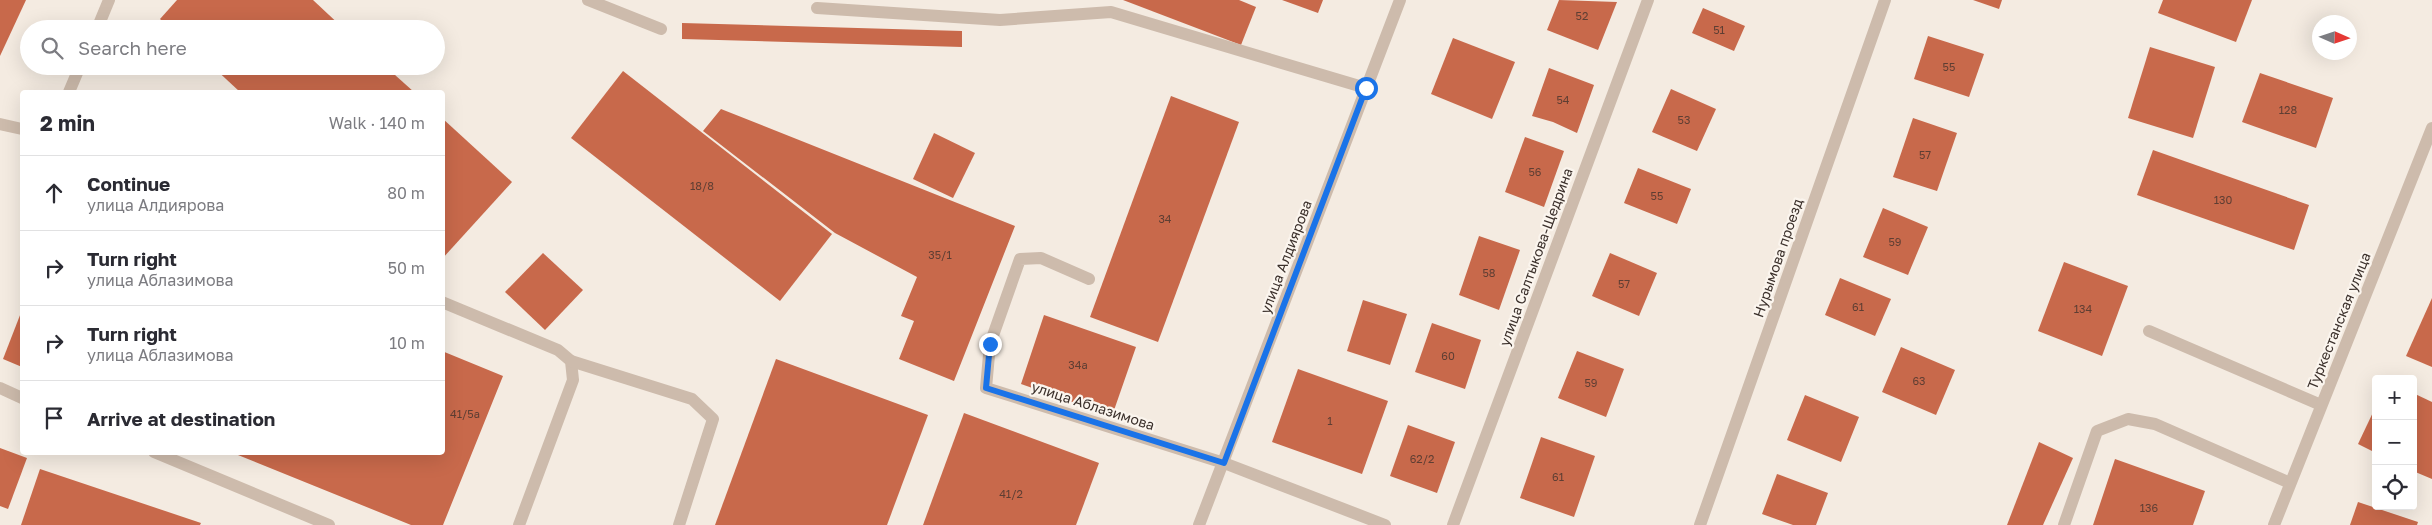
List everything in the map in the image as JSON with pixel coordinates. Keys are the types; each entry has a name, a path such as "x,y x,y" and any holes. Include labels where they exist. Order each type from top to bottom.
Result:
{"street":[{"path":"101,20 109,0"},
{"path":"588,0 660,29"},
{"name":"улица Алдиярова","path":"1199,525 1400,0"},
{"name":"улица Салтыкова-Щедрина","path":"1453,525 1648,0"},
{"name":"Нурымова проезд","path":"1700,525 1885,0"},
{"path":"817,8 1000,20 1111,12 1366,88"},
{"path":"70,90 76,75"},
{"path":"0,124 20,129"},
{"name":"Туркестанская улица","path":"2274,525 2432,128"},
{"name":"улица Аблазимова","path":"1089,279 1041,258 1020,260 990,344 986,388 1224,463 1385,525"},
{"path":"445,303 558,350 571,361 692,399 713,419 679,525"},
{"path":"2149,331 2322,405"},
{"path":"519,525 573,380 571,361"},
{"path":"0,388 20,397"},
{"path":"2064,525 2097,431 2128,419 2155,424 2290,483"},
{"path":"161,455 329,525"}],"building":[{"path":"0,0 26,0 0,56"},
{"path":"177,0 313,0 334,20 161,20"},
{"path":"1123,0 1239,0 1256,7 1241,45"},
{"path":"1282,0 1323,0 1318,13"},
{"path":"1559,0 1617,2 1598,50 1547,30"},
{"path":"1973,0 2002,0 1999,9"},
{"path":"2163,0 2252,0 2236,42 2158,13"},
{"path":"1703,8 1745,26 1734,51 1692,33"},
{"path":"682,23 962,31 962,47 682,39"},
{"path":"1928,36 1984,54 1969,97 1914,79"},
{"path":"1453,38 1515,62 1492,119 1431,94"},
{"path":"2150,47 2215,67 2193,138 2128,118"},
{"path":"1549,68 1594,85 1577,133 1553,122 1532,116"},
{"path":"623,71 832,234 780,301 571,138"},
{"path":"2260,73 2333,98 2316,148 2242,122"},
{"path":"222,75 395,75 412,90 238,90"},
{"path":"1671,89 1716,109 1697,151 1652,132"},
{"path":"1171,96 1239,122 1158,342 1090,317"},
{"path":"721,109 1015,226 954,381 899,359 914,321 901,316 917,277 835,233 703,131"},
{"path":"1913,118 1957,133 1937,191 1893,177"},
{"path":"445,121 512,182 445,256"},
{"path":"934,133 975,153 953,198 913,179"},
{"path":"1525,137 1564,151 1544,207 1505,192"},
{"path":"2153,150 2309,205 2294,250 2137,195"},
{"path":"1638,168 1691,189 1677,224 1624,203"},
{"path":"1883,208 1928,227 1908,275 1863,257"},
{"path":"1479,236 1520,250 1499,310 1459,295"},
{"path":"543,253 583,290 545,330 505,292"},
{"path":"1610,253 1657,273 1639,316 1592,296"},
{"path":"2064,262 2128,286 2102,356 2038,331"},
{"path":"1840,278 1891,299 1875,336 1825,315"},
{"path":"2432,298 2432,367 2406,356"},
{"path":"1363,300 1407,314 1390,365 1347,351"},
{"path":"20,315 20,366 3,359"},
{"path":"1044,315 1136,347 1112,416 1021,384"},
{"path":"1432,323 1481,340 1465,389 1415,372"},
{"path":"1901,347 1955,370 1936,415 1882,392"},
{"path":"1577,351 1624,369 1606,417 1558,398"},
{"path":"445,352 503,376 443,525 411,525 238,455 445,455"},
{"path":"776,359 928,415 887,525 715,525"},
{"path":"1298,369 1388,401 1362,474 1272,442"},
{"path":"1805,395 1859,417 1841,462 1787,440"},
{"path":"2417,395 2432,402 2432,479 2417,473"},
{"path":"964,413 1099,463 1076,525 923,525"},
{"path":"2372,414 2372,451 2358,444"},
{"path":"1408,425 1455,442 1437,493 1390,476"},
{"path":"1541,437 1595,456 1574,517 1520,498"},
{"path":"2039,442 2073,458 2043,525 2007,525"},
{"path":"0,448 27,458 8,509 0,506"},
{"path":"2115,459 2205,491 2193,525 2093,525"},
{"path":"40,469 201,523 200,525 21,525"},
{"path":"1777,474 1828,493 1816,525 1793,525 1762,514"},
{"path":"2358,502 2372,507 2372,510 2382,510 2418,522 2417,525 2350,525"}],"route":[{"path":"990,344 986,388 1224,463 1366,88"}]}
